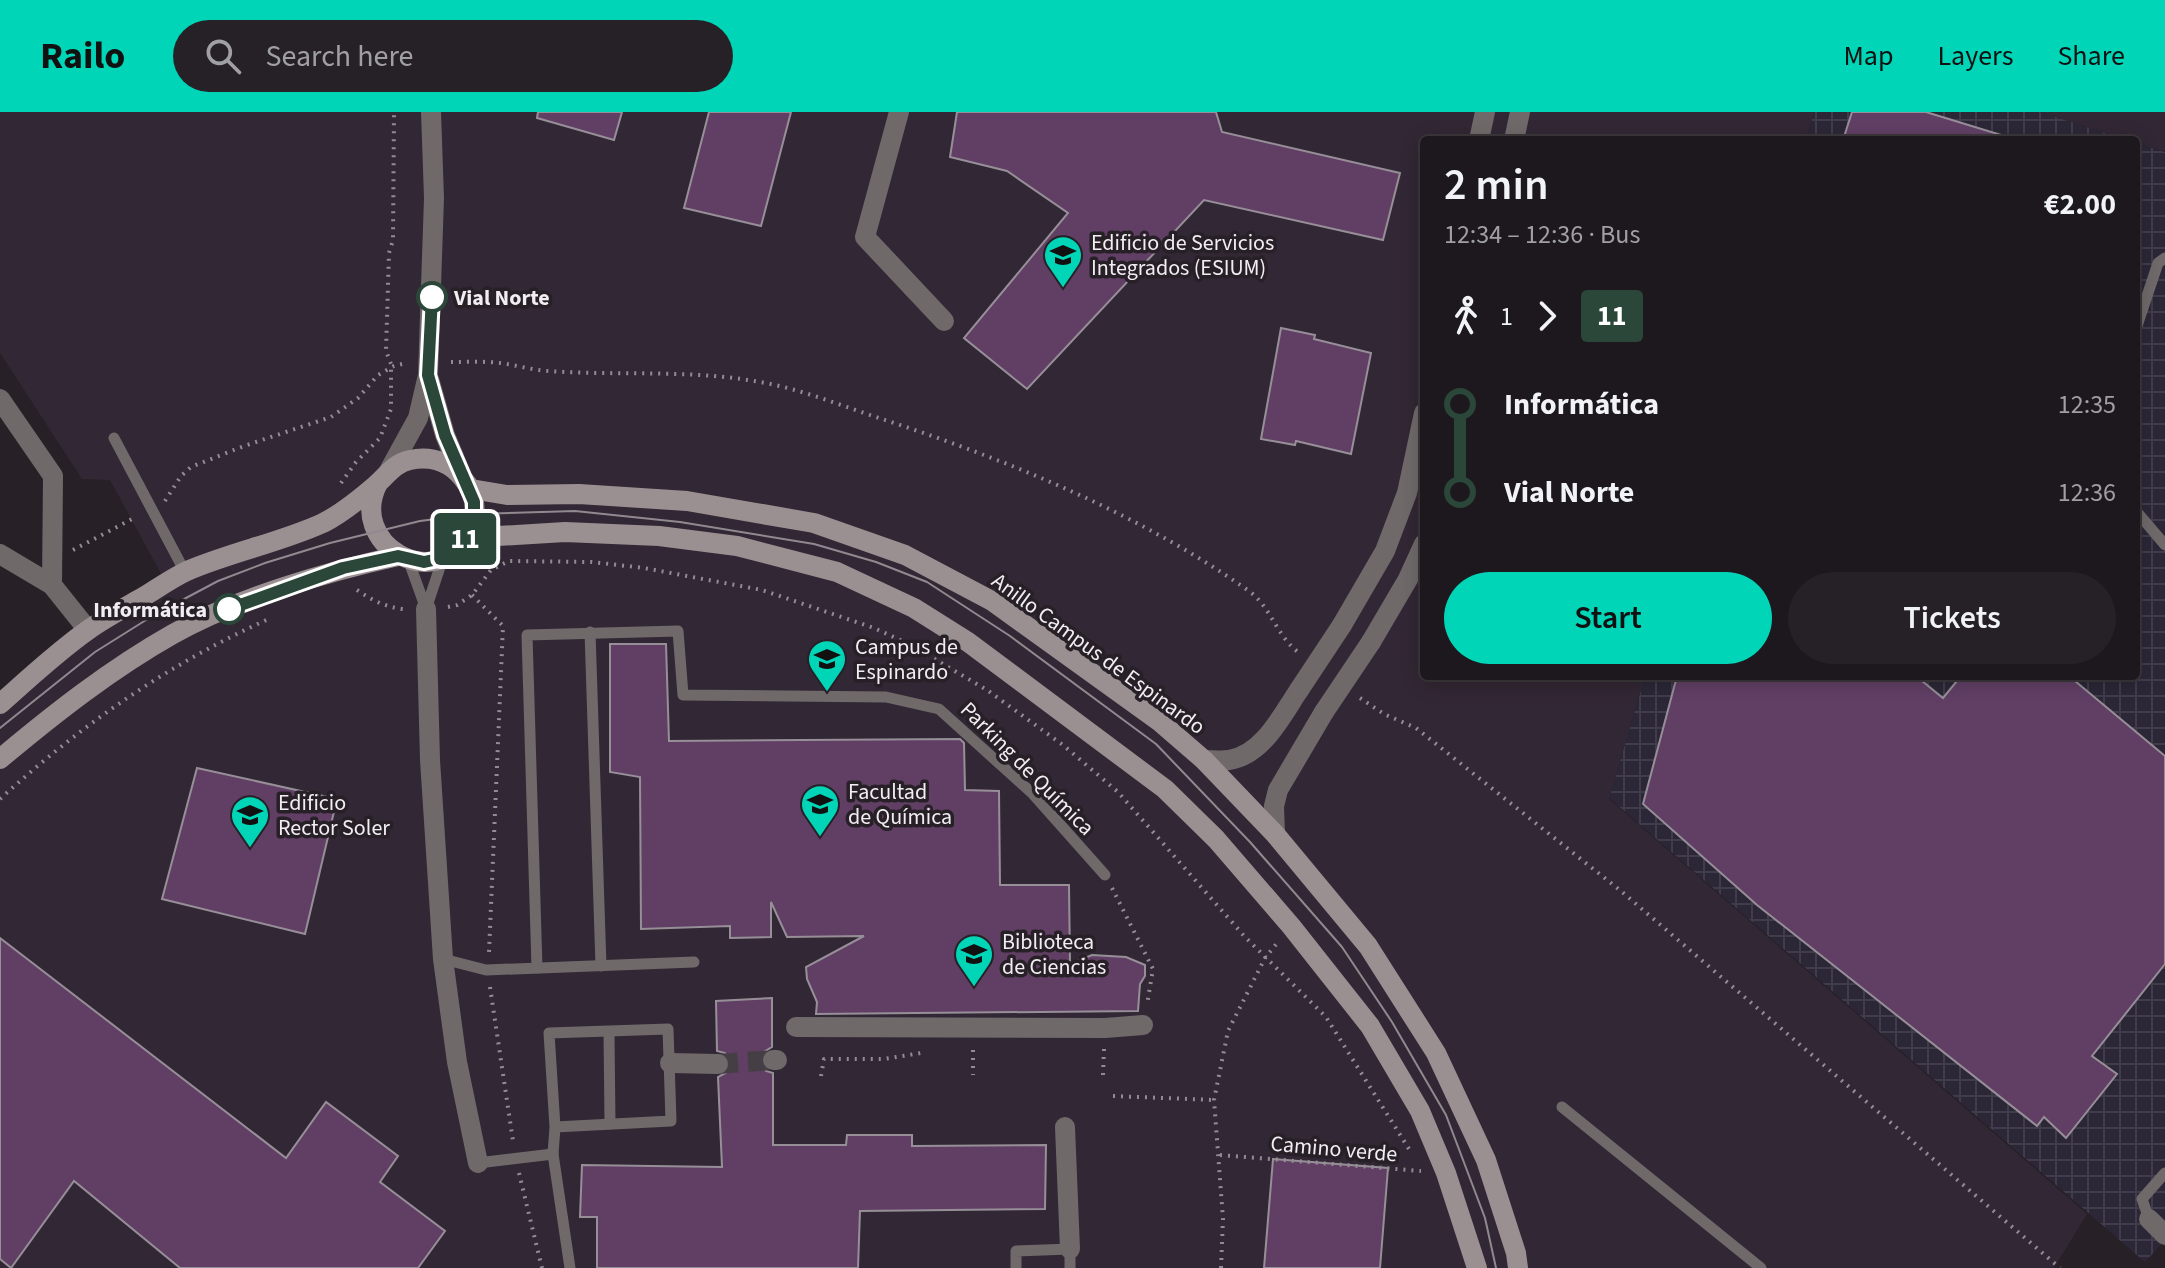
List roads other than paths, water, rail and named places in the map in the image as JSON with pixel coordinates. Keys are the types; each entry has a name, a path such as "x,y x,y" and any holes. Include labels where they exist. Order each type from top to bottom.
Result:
{"main road":[{"name":"Anillo Campus de Espinardo","path":"0,704 88,630 185,572 326,522 406,460 424,457 441,461 466,482 507,495 579,494 687,501 814,523 905,555 992,601 1160,722 1204,760 1275,834 1368,946 1436,1053 1486,1160 1518,1268"},
{"path":"384,476 371,501 373,521 380,539 403,558"},
{"path":"0,759 54,713 176,632 241,604 343,568 403,558 424,562 454,552 466,538 475,514 466,482"},
{"path":"466,538 565,532 659,536 737,546 837,572 914,608 968,642 1165,789 1216,839 1291,926 1370,1026 1420,1111 1446,1173 1477,1268"}],"street":[{"path":"384,476 418,418 428,375 434,198 431,112"},
{"path":"899,112 865,237 944,321"},
{"path":"1480,136 1485,112"},
{"path":"1515,136 1520,112"},
{"path":"428,375 445,435 466,482"},
{"path":"0,399 53,476 52,585"},
{"path":"1204,760 1229,760 1259,745 1342,625 1385,551 1407,493 1420,432"},
{"path":"1275,834 1274,806 1278,790 1324,712 1371,642 1420,553"},
{"path":"0,554 52,585 88,630"},
{"path":"426,609 430,760 443,959 457,1062 478,1163"},
{"path":"796,1027 1143,1025"},
{"path":"670,1063 718,1064"},
{"path":"1065,1127 1070,1259"},
{"path":"2149,1219 2165,1235"}],"lane":[{"path":"2140,317 2158,263 2165,258"},
{"path":"114,438 185,572"},
{"path":"2140,516 2165,545"},
{"path":"403,558 426,609"},
{"path":"426,609 443,558"},
{"name":"Parking de Química","path":"537,968 527,635 678,631 683,695 886,697 939,709 1033,794 1105,875"},
{"path":"590,632 601,966"},
{"path":"443,959 486,970 694,962"},
{"path":"555,1127 671,1121 668,1029 549,1033 555,1127 553,1154 570,1268"},
{"path":"609,1033 610,1124"},
{"path":"1562,1107 1761,1268"},
{"path":"478,1163 553,1154"},
{"path":"2149,1219 2142,1199 2165,1173"},
{"path":"1016,1268 1016,1251 1070,1259"}],"tunnel":[{"path":"718,1064 773,1060"}],"tram line":[{"path":"0,728 95,652 154,615 218,581 330,543 420,521 475,514 575,511 680,522 814,544 876,562 927,582 1010,636 1156,744 1250,842 1342,947 1392,1022 1446,1115 1485,1218 1496,1268"}],"place":[{"name":"Edificio de Servicios Integrados (ESIUM)","path":"1063,289"},
{"name":"Vial Norte","path":"432,297"},
{"name":"Informática","path":"229,609"},
{"name":"Campus de Espinardo","path":"827,693"},
{"name":"Facultad de Química","path":"820,838"},
{"name":"Edificio Rector Soler","path":"250,849"},
{"name":"Biblioteca de Ciencias","path":"974,988"}]}
